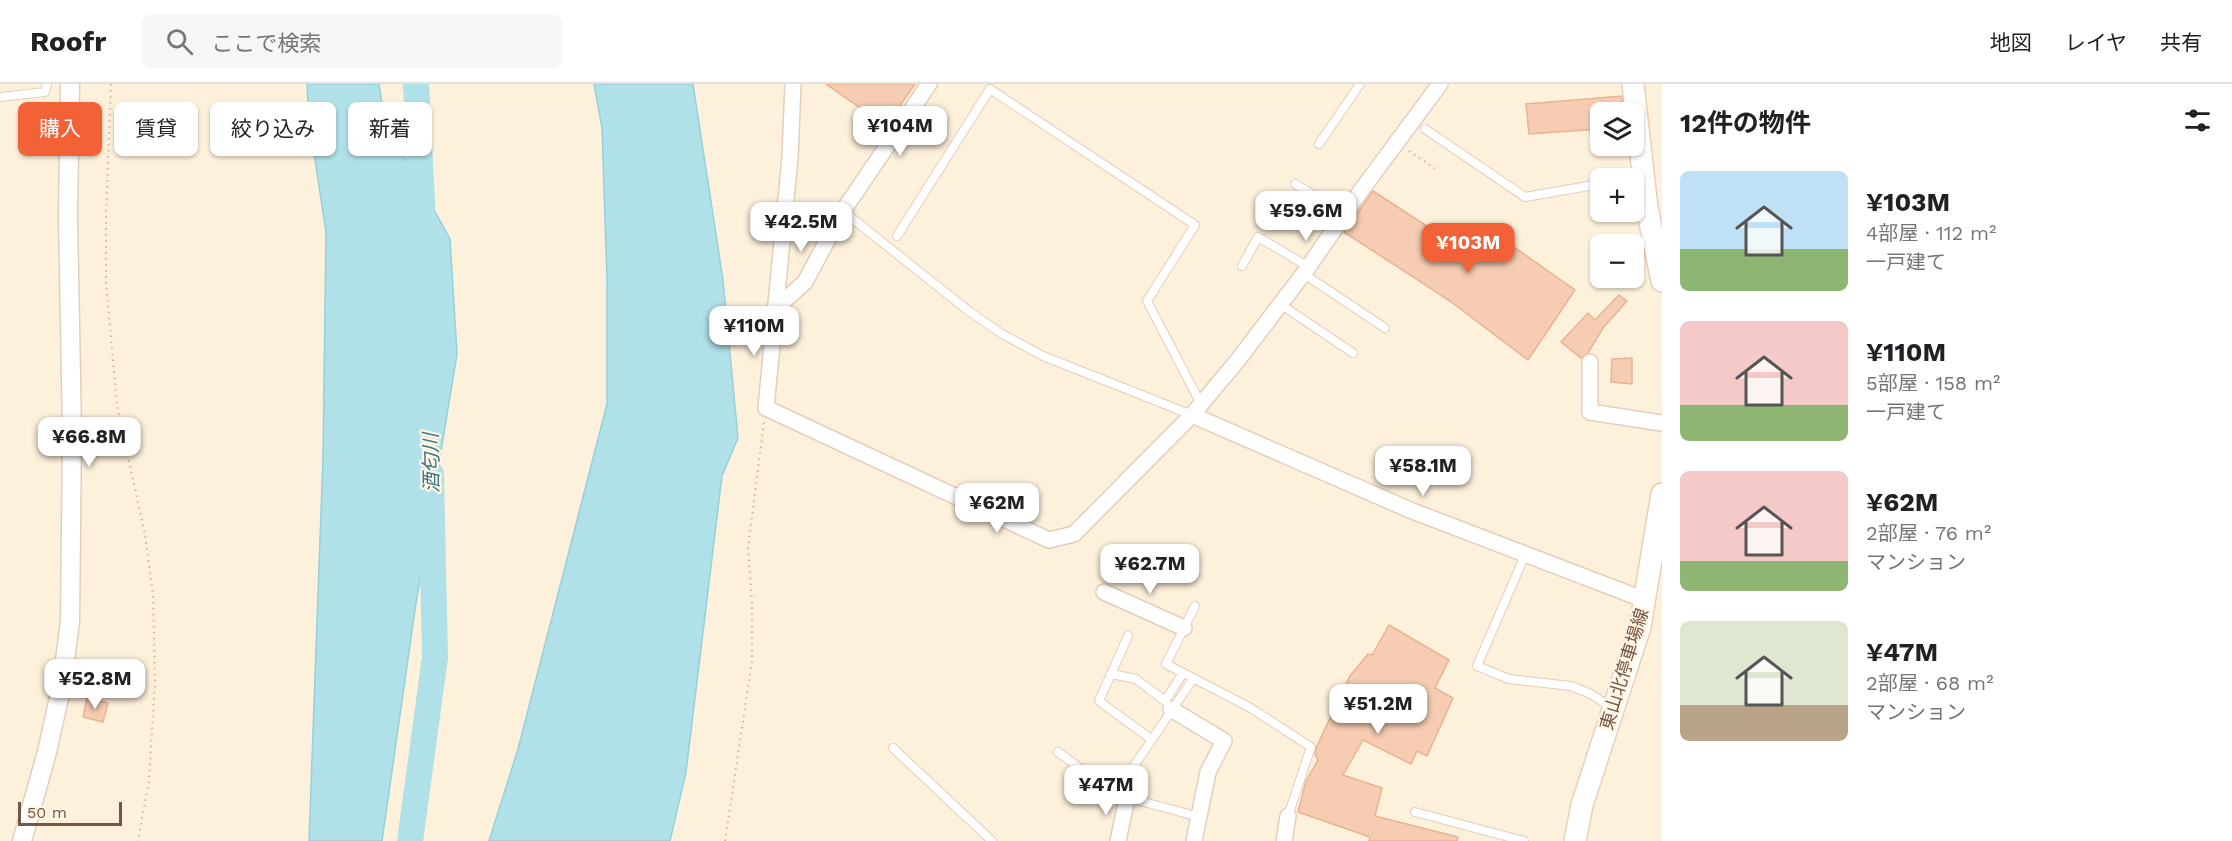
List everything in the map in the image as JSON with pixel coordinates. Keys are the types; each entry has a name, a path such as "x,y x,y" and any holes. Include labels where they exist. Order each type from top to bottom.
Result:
{"main road":[{"path":"1633,84 1637,168"},
{"path":"1644,188 1654,206 1662,281"},
{"name":"東山北停車場線","path":"1575,841 1582,805 1640,627 1645,600 1656,578 1662,494"}],"street":[{"path":"22,841 60,696 70,621 72,432 68,218 70,84"},
{"path":"793,84 790,158 766,408 1049,540 1074,534 1197,409 1307,270 1440,84"},
{"path":"775,309 805,282 843,211 929,84"},
{"path":"1590,362 1590,412 1662,423"},
{"path":"1197,409 1410,510 1645,600"},
{"path":"1104,592 1184,628"},
{"path":"1171,709 1224,741 1208,772 1194,841"},
{"path":"1118,841 1121,796"},
{"path":"1284,841 1288,816"}],"lane":[{"path":"0,97 45,92 47,84"},
{"path":"1319,144 1360,84"},
{"path":"897,236 990,89 1195,225 1147,301 1197,409"},
{"path":"1425,129 1525,196 1590,186"},
{"path":"1295,184 1346,214"},
{"path":"843,211 970,312 1002,334 1043,356 1197,409"},
{"path":"1242,266 1258,237 1385,328"},
{"path":"1281,304 1353,353"},
{"path":"1524,555 1477,666 1509,679 1571,687 1591,694 1612,708"},
{"path":"1195,606 1166,664 1249,707 1311,747 1288,816"},
{"path":"1128,636 1099,701 1151,739"},
{"path":"1111,674 1136,679 1165,701 1183,673"},
{"path":"1121,796 1151,739 1193,679"},
{"path":"893,748 992,841"},
{"path":"1058,752 1121,796 1199,817"},
{"path":"1415,812 1524,841"}],"path":[{"path":"111,84 106,215 107,293 117,405 145,535 153,595 155,693 149,780 138,841"},
{"path":"1396,143 1437,170"},
{"path":"725,841 734,793 752,660 752,603 748,548 766,408"}],"water":[{"path":"307,84 379,84 382,102 348,102 348,156 404,156 450,239 457,354 415,610 382,841 309,841 323,458 326,232 314,156 336,156 336,102 308,102"},
{"path":"594,84 693,84 723,280 738,438 722,476 686,772 670,841 489,841 518,749 607,404 607,279 602,128"}],"building":[{"path":"826,84 915,84 886,126"},
{"path":"1622,96 1622,102 1590,102 1590,130 1529,134 1526,104"},
{"path":"1373,191 1479,260 1497,235 1575,290 1528,360 1450,301 1344,232"},
{"path":"1619,295 1627,301 1603,328 1588,353 1581,358 1561,342 1588,313 1595,320"},
{"path":"1632,358 1632,384 1611,382 1612,359"},
{"path":"1389,625 1449,660 1435,688 1453,698 1427,756 1417,751 1411,764 1363,740 1343,775 1382,788 1375,816 1458,837 1457,841 1369,841 1370,837 1298,812 1306,781 1318,760 1315,754 1317,746 1350,676 1368,654 1372,655"},
{"path":"87,698 108,703 103,722 83,717"}],"waterway":[{"name":"酒匂川","path":"416,84 423,222"},
{"name":"酒匂川","path":"410,841 435,657 431,474"}]}
